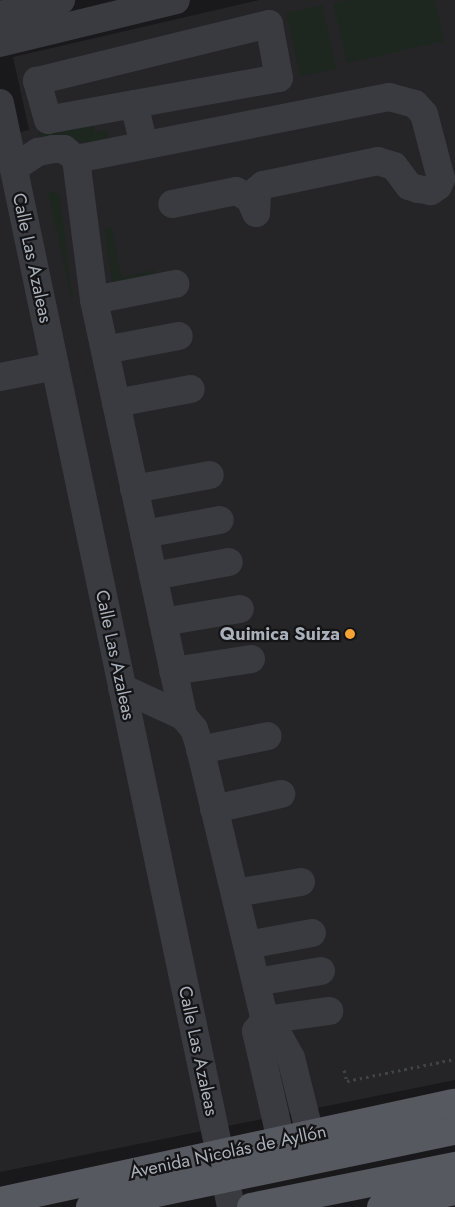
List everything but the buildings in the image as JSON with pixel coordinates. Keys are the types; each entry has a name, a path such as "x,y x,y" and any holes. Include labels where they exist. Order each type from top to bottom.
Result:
{"main road":[{"name":"Avenida Nicolás de Ayllón","path":"90,1207 222,1166 282,1140 455,1103"},
{"name":"Avenida Nicolás de Ayllón","path":"0,1201 455,1131"},
{"path":"262,1206 455,1166"},
{"path":"381,1207 455,1192"}],"street":[{"path":"0,15 61,0"},
{"path":"0,43 176,0"},
{"path":"269,24 279,78 134,104 48,120 37,81 269,24"},
{"path":"76,159 388,97 415,104 424,114 441,179 431,191 418,189 409,186 394,166 378,161 263,186 257,190 256,213 250,199 236,191 172,204"},
{"name":"Calle Las Azaleas","path":"0,102 231,1207"},
{"path":"134,104 144,145"},
{"path":"14,168 38,152 53,148 64,150 76,159 94,300 183,716"},
{"path":"94,300 175,284"},
{"path":"105,350 179,336"},
{"path":"0,377 55,366"},
{"path":"116,403 190,389"},
{"path":"134,489 210,475"},
{"path":"144,534 220,520"},
{"path":"153,576 229,562"},
{"path":"163,622 240,608"},
{"path":"173,671 251,659"},
{"path":"122,688 183,716 194,729 265,1020 276,1031 291,1058 310,1134"},
{"path":"200,750 268,736"},
{"path":"214,808 281,794"},
{"path":"235,893 301,882"},
{"path":"247,945 312,934"},
{"path":"256,982 321,972"},
{"path":"282,1140 256,1031 265,1020 330,1010"}],"path":[{"path":"344,1070 347,1081 455,1060"}],"shaded area":[{"path":"259,0 455,0 455,1080 0,1172 0,137 29,130 13,57"},
{"path":"344,0 435,0 444,41 347,63 333,3"},
{"path":"322,5 337,68 301,77 286,13"},
{"path":"93,124 95,132 107,130 109,139 84,143 65,137 41,139 38,132"},
{"path":"52,191 60,195 73,307 155,689 48,192"},
{"path":"112,227 122,277 155,270 155,276 116,284 112,282 104,229"}],"place":[{"name":"Quimica Suiza","path":"350,634"}]}
